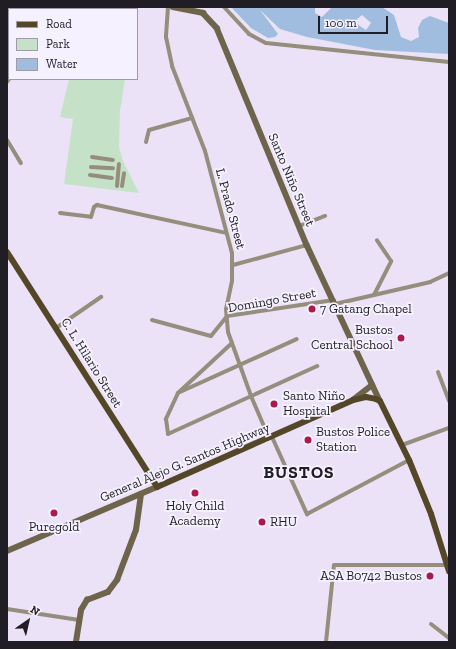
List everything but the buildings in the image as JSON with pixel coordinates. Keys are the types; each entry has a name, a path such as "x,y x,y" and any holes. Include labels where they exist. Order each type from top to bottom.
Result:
{"main road":[{"name":"C. L. Hilario Street","path":"7,252 157,487"},
{"name":"General Alejo G. Santos Highway","path":"157,487 271,438 353,400 366,397 380,401"},
{"path":"380,401 402,444 431,514 448,568"}],"street":[{"name":"L. Prado Street","path":"168,7 166,37 172,66 205,151 233,265 227,316 228,332 251,396 307,514 409,460"},
{"name":"Santo Niño Street","path":"173,7 203,13 216,28 306,245 335,302 380,401"},
{"path":"224,7 249,34 266,43 449,62"},
{"path":"146,142 149,130 192,118"},
{"path":"7,140 21,163"},
{"path":"92,157 113,160"},
{"path":"117,186 119,164"},
{"path":"91,167 113,168"},
{"path":"122,186 124,173"},
{"path":"90,175 112,178"},
{"path":"60,213 91,217 94,206 97,205 214,229 226,233"},
{"path":"299,226 325,216"},
{"path":"374,295 391,261 377,240"},
{"path":"233,265 306,245"},
{"name":"Domingo Street","path":"152,320 210,336 227,316 335,302 374,295 430,282 449,272"},
{"path":"56,328 101,297"},
{"path":"178,393 297,339"},
{"path":"232,343 178,393 166,419 168,434 317,366"},
{"path":"438,372 449,401"},
{"path":"353,400 372,385"},
{"path":"402,444 449,428"},
{"name":"General Alejo G. Santos Highway","path":"7,551 157,487"},
{"path":"76,642 81,610 87,600 108,592 117,580 136,530 142,494"},
{"path":"326,642 334,565 448,568"},
{"path":"7,609 79,620"},
{"path":"431,624 449,638"}],"green space":[{"path":"69,80 125,80 120,111 119,147 123,161 139,193 64,184 73,119 60,117"}],"water":[{"path":"231,7 315,7 315,13 322,17 332,7 382,7 394,15 401,37 411,41 419,37 418,28 422,20 430,16 449,23 449,54 375,50 307,37 280,29 260,10 278,34 275,37 268,38 251,28","holes":["362,15 371,23 366,30 357,24 356,20"]}],"place":[{"name":"7 Gatang Chapel","path":"312,309"},
{"name":"Bustos Central School","path":"401,338"},
{"name":"Santo Niño Hospital","path":"274,404"},
{"name":"Bustos Police Station","path":"308,440"},
{"name":"Holy Child Academy","path":"195,493"},
{"name":"Puregold","path":"54,513"},
{"name":"RHU","path":"262,522"},
{"name":"ASA B0742 Bustos","path":"430,576"}],"district":[{"name":"BUSTOS","path":"299,473"}]}
